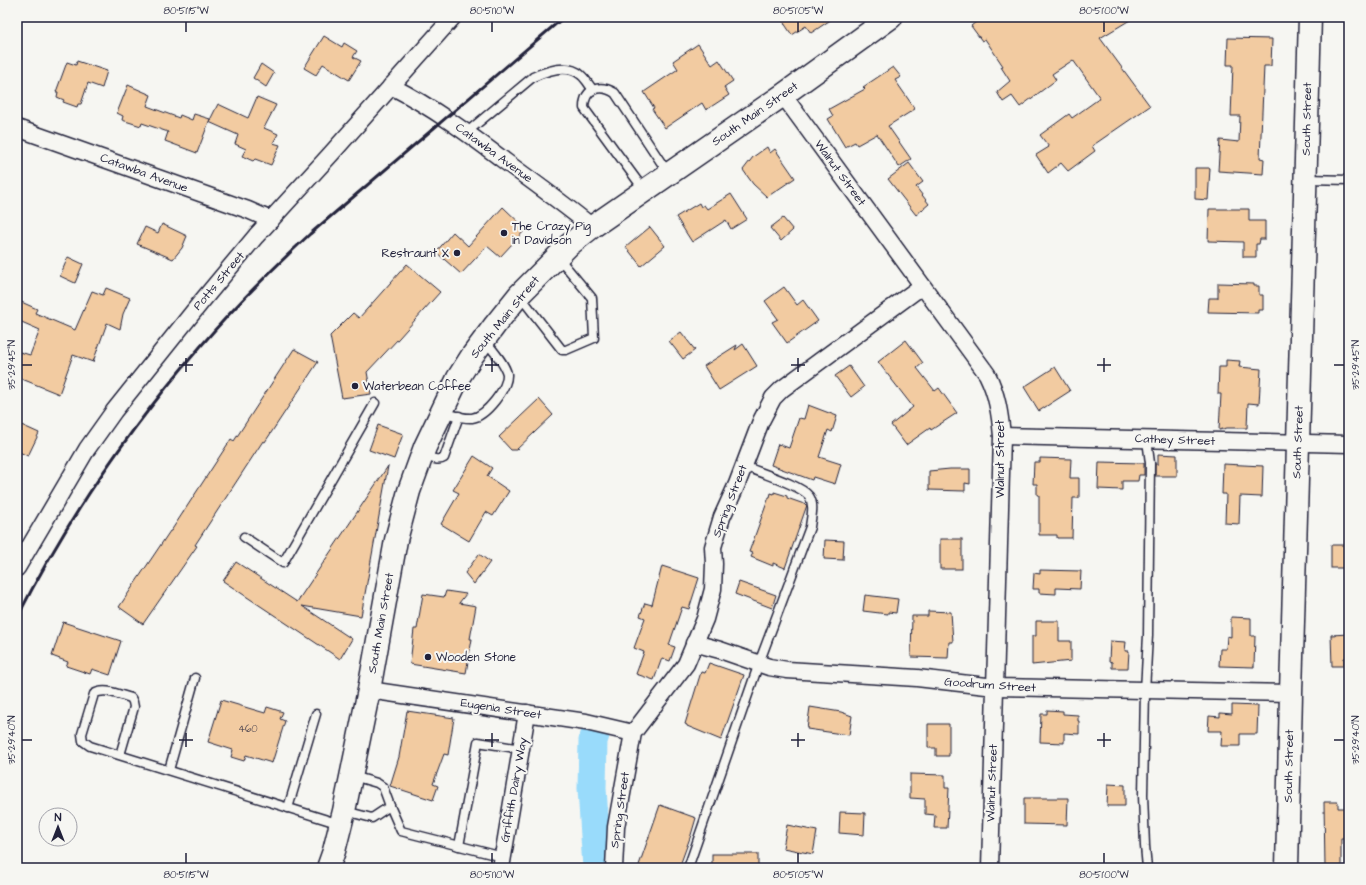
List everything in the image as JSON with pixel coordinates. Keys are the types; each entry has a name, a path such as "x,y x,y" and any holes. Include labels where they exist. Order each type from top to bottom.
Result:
{"main road":[{"name":"South Main Street","path":"328,868 334,851 351,776 369,690 396,540 409,491 422,455 450,414 458,378 472,356 519,296 569,244 783,95 891,17"},
{"name":"South Street","path":"1287,868 1310,17"}],"street":[{"name":"Potts Street","path":"17,568 87,449 114,411 202,301 271,220 453,17"},
{"name":"Catawba Avenue","path":"391,86 425,105 466,133 592,227"},
{"name":"Walnut Street","path":"783,95 987,374 998,400 1002,436 990,868"},
{"name":"Catawba Avenue","path":"17,128 271,220"},
{"name":"Spring Street","path":"614,868 616,827 633,733 686,664 705,619 713,589 713,548 716,535 761,420 773,398 782,389 922,286"},
{"name":"Cathey Street","path":"1002,436 1349,444"},
{"name":"Goodrum Street","path":"694,643 720,650 769,667 787,670 917,678 995,687 1291,693"},
{"name":"Eugenia Street","path":"369,690 586,722 633,733"},
{"name":"Griffith Dairy Way","path":"502,863 527,713"}],"lane":[{"path":"466,133 533,77 544,72 566,68 581,74 593,90"},
{"path":"644,191 584,108 584,102 593,90 598,88 607,89 615,93 668,174"},
{"path":"1306,179 1349,180"},
{"path":"519,296 562,350 566,350 594,338 592,298 557,256"},
{"path":"450,414 466,418 477,416 493,403 502,390 507,374 505,366 484,339"},
{"path":"244,537 283,563 375,403"},
{"path":"1147,440 1150,463 1148,635 1145,691 1143,795 1147,868"},
{"path":"688,868 760,663 810,527 812,506 810,497 802,489 744,466"},
{"path":"169,770 195,678"},
{"path":"120,755 134,707 133,702 131,698 105,691 99,691 94,694 82,734 83,741 90,746 288,808 342,817 372,818 390,806"},
{"path":"288,808 316,714"},
{"path":"459,846 478,742 521,749"},
{"path":"351,776 377,782 383,787 401,831 459,846 502,863"}],"building":[{"path":"780,17 835,17 811,33 806,26 792,35"},
{"path":"973,17 1135,17 1100,38 1150,106 1092,146 1095,151 1068,171 1061,163 1048,173 1036,155 1049,147 1040,135 1069,114 1072,118 1100,98 1073,60 1052,74 1056,80 1020,107 1012,96 1003,102 997,92 1010,81 1001,67 1003,66 985,39 982,41 971,26 976,22"},
{"path":"324,36 342,47 344,43 357,51 353,57 361,61 349,80 323,64 316,75 304,68"},
{"path":"1228,38 1272,39 1271,66 1264,66 1260,158 1264,159 1263,174 1218,171 1220,140 1239,142 1240,116 1231,116 1233,65 1227,65"},
{"path":"698,44 712,65 719,60 733,81 724,87 729,95 706,110 702,103 665,128 652,109 654,108 644,92 678,69 673,61"},
{"path":"77,61 107,71 102,88 88,83 81,104 78,104 77,107 63,102 64,100 57,97 58,92 56,92 67,62 76,65"},
{"path":"261,64 274,73 266,87 253,78"},
{"path":"893,67 901,77 895,80 915,109 888,126 911,159 899,167 877,134 857,145 855,142 845,147 828,119 833,116 829,109 865,89 863,87"},
{"path":"128,85 151,95 147,106 179,118 180,115 192,120 194,114 210,119 197,153 165,141 168,132 142,123 141,126 122,120 123,116 117,113"},
{"path":"257,97 276,105 264,128 278,134 273,143 280,145 271,165 255,159 253,161 242,156 246,149 235,144 238,135 209,122 218,104 248,118"},
{"path":"767,147 770,153 775,149 795,178 767,197 753,184 743,170 753,157"},
{"path":"909,163 923,182 916,187 929,204 916,215 888,179"},
{"path":"1195,168 1210,168 1208,200 1195,199"},
{"path":"731,194 747,219 731,229 726,220 692,242 676,217 699,203 701,207 704,205 707,209"},
{"path":"503,207 526,229 500,257 487,246 461,274 436,252 453,232 468,246"},
{"path":"1209,209 1249,209 1249,221 1265,221 1265,239 1260,239 1259,244 1256,244 1256,257 1243,257 1243,242 1208,241"},
{"path":"783,218 793,230 781,241 770,228"},
{"path":"162,224 187,236 182,248 173,259 137,244 145,227 158,233"},
{"path":"650,227 665,246 641,266 626,247"},
{"path":"68,257 83,264 75,283 60,276"},
{"path":"407,264 440,292 367,372 371,394 342,398 330,336 353,313 359,318"},
{"path":"1218,283 1254,284 1254,286 1259,286 1259,295 1263,295 1263,310 1258,310 1258,313 1208,312 1209,298 1218,298"},
{"path":"784,287 797,305 803,300 818,321 787,343 772,322 778,319 765,301"},
{"path":"106,288 130,298 123,314 120,329 107,323 93,362 73,355 59,394 17,377 17,359 20,352 30,355 40,330 17,320 17,300 37,309 35,313 75,330 92,291 103,295"},
{"path":"681,332 695,350 683,359 669,341"},
{"path":"906,340 923,363 917,368 935,391 939,388 957,413 931,430 930,428 906,445 891,425 913,407 878,362"},
{"path":"743,344 757,366 719,390 704,366 737,345 735,350"},
{"path":"294,349 318,362 265,442 263,441 195,545 197,546 143,624 119,607 231,439 234,441"},
{"path":"1226,360 1240,361 1239,367 1261,369 1259,404 1248,403 1247,428 1227,428 1219,430 1221,394 1218,394 1219,367 1226,367"},
{"path":"849,366 864,387 851,397 835,376"},
{"path":"1055,367 1070,391 1039,411 1024,387"},
{"path":"539,399 553,415 516,450 511,450 499,437"},
{"path":"808,405 837,416 832,432 828,430 819,457 841,464 835,484 813,477 812,480 771,465 778,444 789,448 799,418 804,419"},
{"path":"17,423 39,433 28,456 17,451"},
{"path":"378,425 403,434 394,459 369,450"},
{"path":"1158,454 1177,455 1177,476 1155,476 1155,464 1158,464"},
{"path":"474,456 492,468 487,476 509,491 493,516 486,512 469,541 441,524 459,493 453,490"},
{"path":"1040,458 1071,459 1070,478 1079,478 1079,498 1073,498 1072,538 1057,538 1057,535 1039,535 1039,495 1037,495 1037,484 1033,484 1034,462 1040,462"},
{"path":"1099,462 1144,463 1144,475 1139,475 1138,481 1122,481 1122,490 1098,489"},
{"path":"1223,464 1263,466 1262,497 1240,496 1239,524 1225,523 1226,494 1222,494"},
{"path":"388,466 361,616 302,606 352,639 340,659 223,581 236,562 297,602"},
{"path":"970,469 970,484 965,483 965,491 929,490 929,471"},
{"path":"774,492 807,505 785,568 773,563 773,566 751,557 753,553 749,552 769,497 771,493 774,494"},
{"path":"940,539 962,539 962,569 940,569"},
{"path":"825,540 844,541 843,560 824,559"},
{"path":"1331,545 1349,545 1349,568 1331,568"},
{"path":"479,554 490,562 474,584 465,573"},
{"path":"662,566 699,578 689,609 682,607 669,645 675,647 670,661 662,658 654,680 636,674 644,652 634,648 645,618 640,616 645,603 652,605"},
{"path":"1040,570 1081,571 1080,589 1056,588 1056,594 1039,593 1039,589 1033,589 1034,573 1040,574"},
{"path":"739,582 776,595 772,608 735,594"},
{"path":"446,591 466,594 459,603 476,606 466,673 410,664 414,629 417,629 423,594 444,597"},
{"path":"865,595 898,599 896,613 888,612 888,614 863,611"},
{"path":"928,611 951,612 953,642 949,642 948,658 911,657 912,616 928,616"},
{"path":"1231,617 1251,618 1251,636 1255,636 1254,667 1219,666 1220,649 1226,649 1227,636 1231,637"},
{"path":"1036,621 1059,621 1059,641 1071,641 1071,661 1032,665 1032,636 1036,636"},
{"path":"63,622 121,641 110,675 92,669 90,674 66,666 68,662 52,656"},
{"path":"1349,634 1349,658 1344,658 1344,666 1332,666 1331,635"},
{"path":"1110,641 1126,642 1125,651 1129,651 1128,668 1112,668 1112,662 1109,661"},
{"path":"709,663 744,675 721,740 685,724 701,672 705,673"},
{"path":"221,700 265,713 267,707 283,712 280,719 285,721 272,763 246,755 244,761 231,757 233,750 208,742"},
{"path":"1232,705 1258,706 1257,734 1240,734 1240,746 1221,746 1222,731 1208,731 1209,716 1220,717 1220,713 1232,714"},
{"path":"810,707 841,712 852,716 849,735 807,729"},
{"path":"1047,710 1063,711 1063,714 1078,715 1079,734 1064,733 1064,743 1040,742 1041,714 1047,714"},
{"path":"407,711 454,718 448,755 444,754 433,784 438,786 433,800 390,786 399,757"},
{"path":"928,724 949,724 949,756 936,756 936,748 928,748"},
{"path":"910,774 945,775 945,788 949,788 947,828 934,828 935,815 925,814 925,799 910,798"},
{"path":"1108,784 1125,785 1125,806 1107,806"},
{"path":"1024,798 1068,798 1067,825 1024,824"},
{"path":"1324,802 1338,802 1338,808 1347,808 1347,838 1341,838 1341,868 1325,868"},
{"path":"660,805 696,818 691,835 679,868 638,868"},
{"path":"840,812 865,813 864,835 839,833"},
{"path":"787,825 817,831 813,854 783,848"},
{"path":"712,854 758,854 758,868 712,868"}],"waterway":[{"path":"595,735 593,741 592,788 597,868"}],"railway":[{"path":"17,618 56,546 100,477 148,410 200,347 239,303 310,234 564,17"}],"place":[{"name":"The Crazy Pig in Davidson","path":"504,233"},
{"name":"Restraunt X","path":"457,253"},
{"name":"Waterbean Coffee","path":"355,386"},
{"name":"Wooden Stone","path":"428,657"}]}
